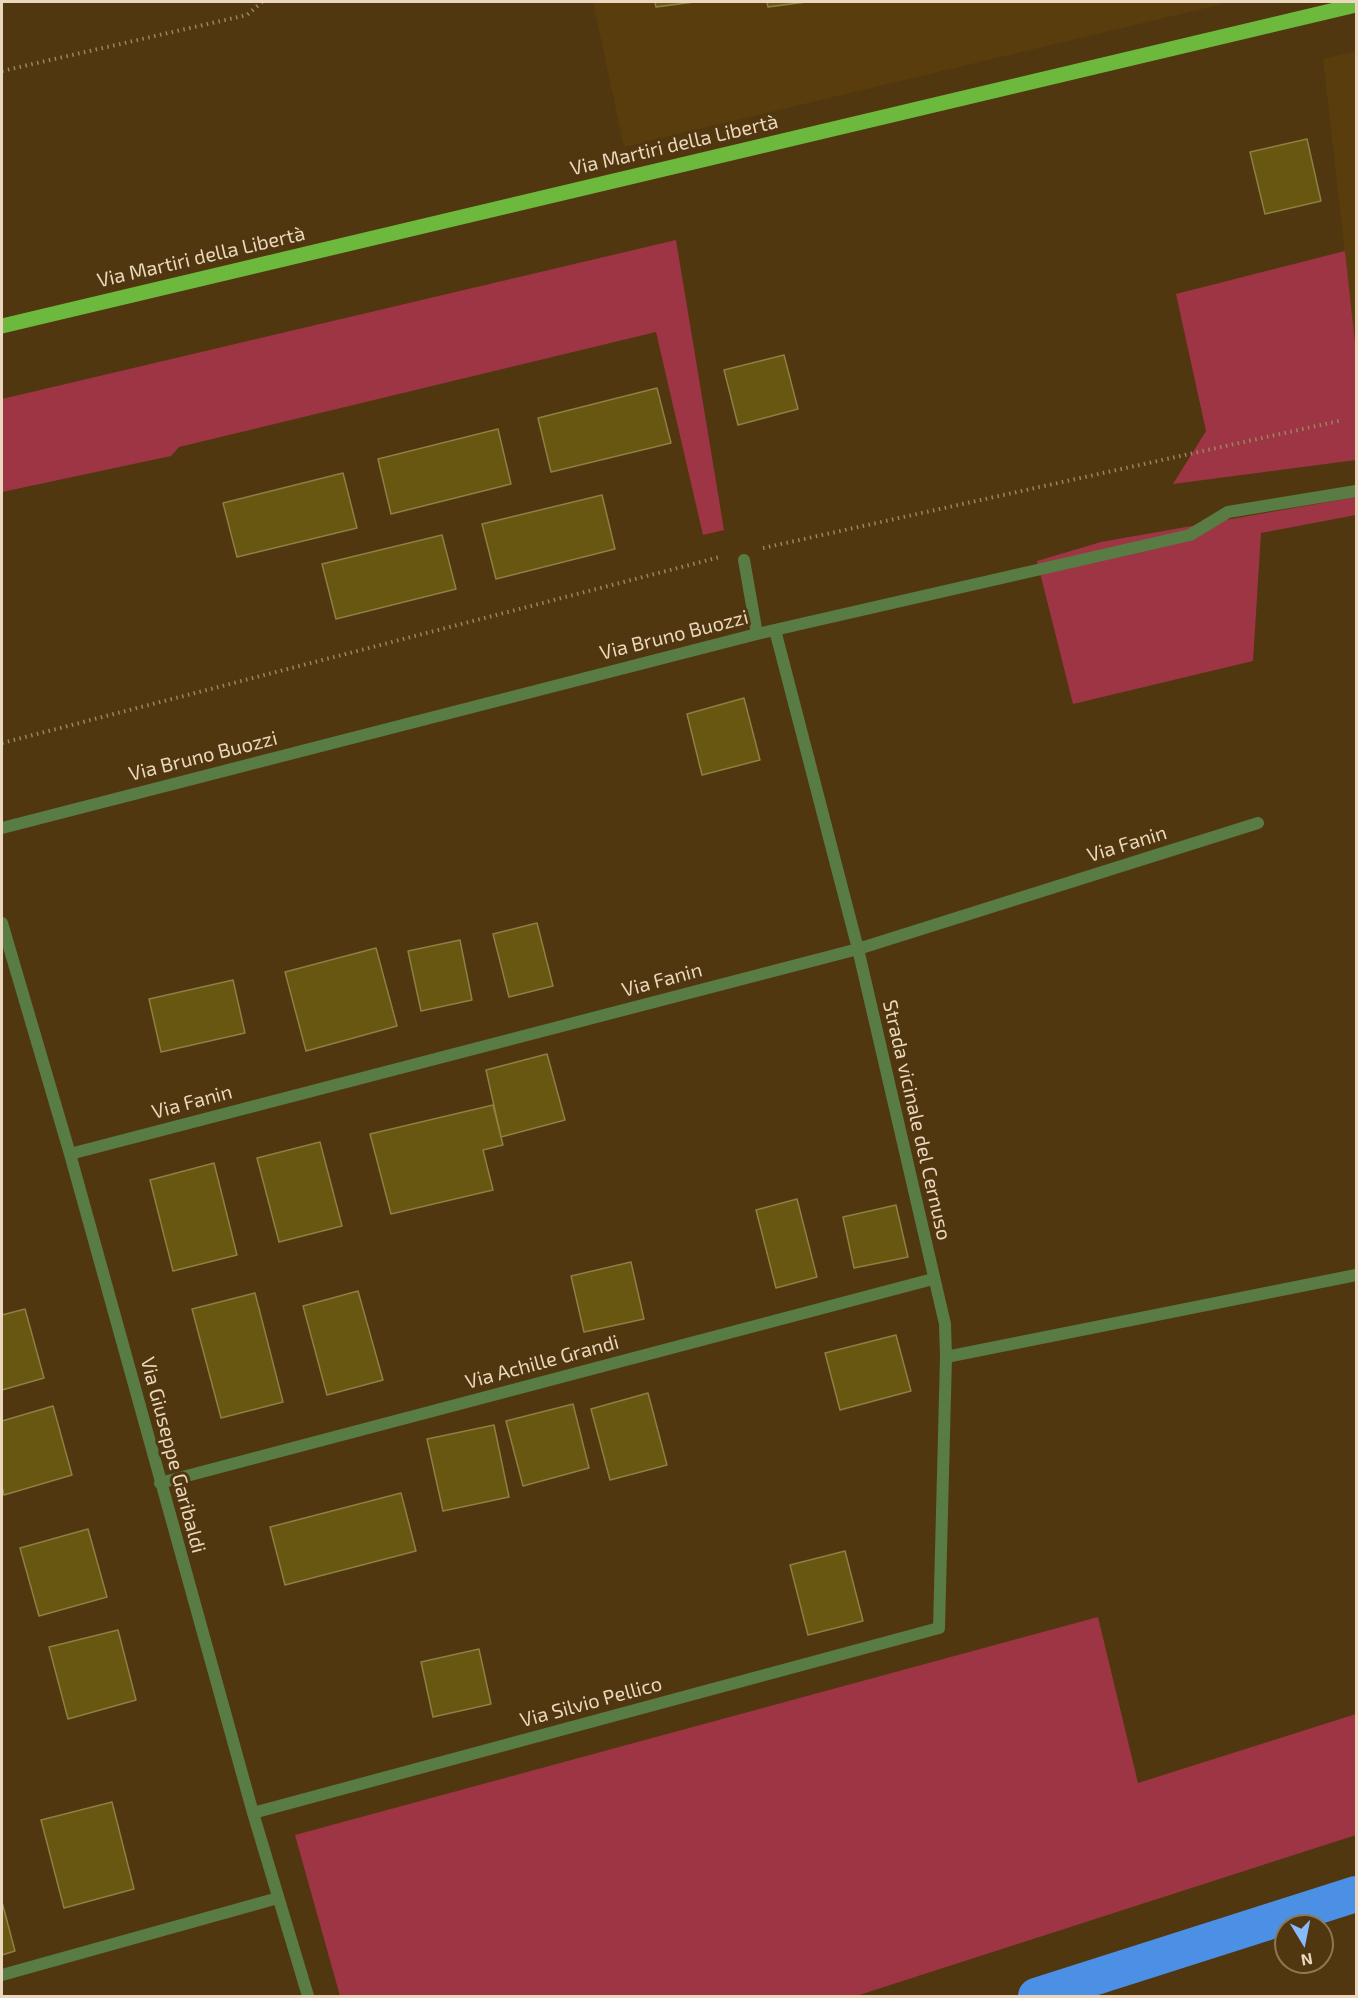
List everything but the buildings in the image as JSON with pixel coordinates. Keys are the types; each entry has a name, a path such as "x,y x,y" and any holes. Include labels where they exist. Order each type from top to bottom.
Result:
{"main road":[{"name":"Via Martiri della Libertà","path":"2,326 1356,5"}],"street":[{"name":"Via Bruno Buozzi","path":"2,828 757,634 1190,535 1228,512 1356,491"},
{"path":"744,560 757,634"},
{"name":"Strada vicinale del Cernuso","path":"775,630 858,949 945,1324 939,1628"},
{"name":"Via Fanin","path":"70,1154 858,949 1258,823"},
{"name":"Via Giuseppe Garibaldi","path":"2,923 70,1154 253,1813 308,1996"},
{"path":"946,1357 1356,1275"},
{"name":"Via Achille Grandi","path":"160,1483 933,1279"},
{"name":"Via Silvio Pellico","path":"253,1813 939,1628"},
{"path":"2,1975 278,1898"}],"path":[{"path":"2,71 247,15 261,2"},
{"path":"756,549 1339,421"},
{"path":"2,743 728,555"}],"shaded area":[{"path":"593,2 1231,2 624,147"},
{"path":"1356,51 1356,352 1323,59"},
{"path":"676,240 724,530 703,535 656,332 179,447 171,456 2,492 2,399"},
{"path":"1345,251 1356,352 1356,460 1173,484 1206,431 1176,294"},
{"path":"1356,497 1356,515 1261,533 1253,661 1073,704 1037,561 1101,542"},
{"path":"1098,1617 1138,1783 1356,1714 1356,1835 856,1996 340,1996 295,1835"}],"waterway":[{"path":"1036,1996 1356,1894"}]}
